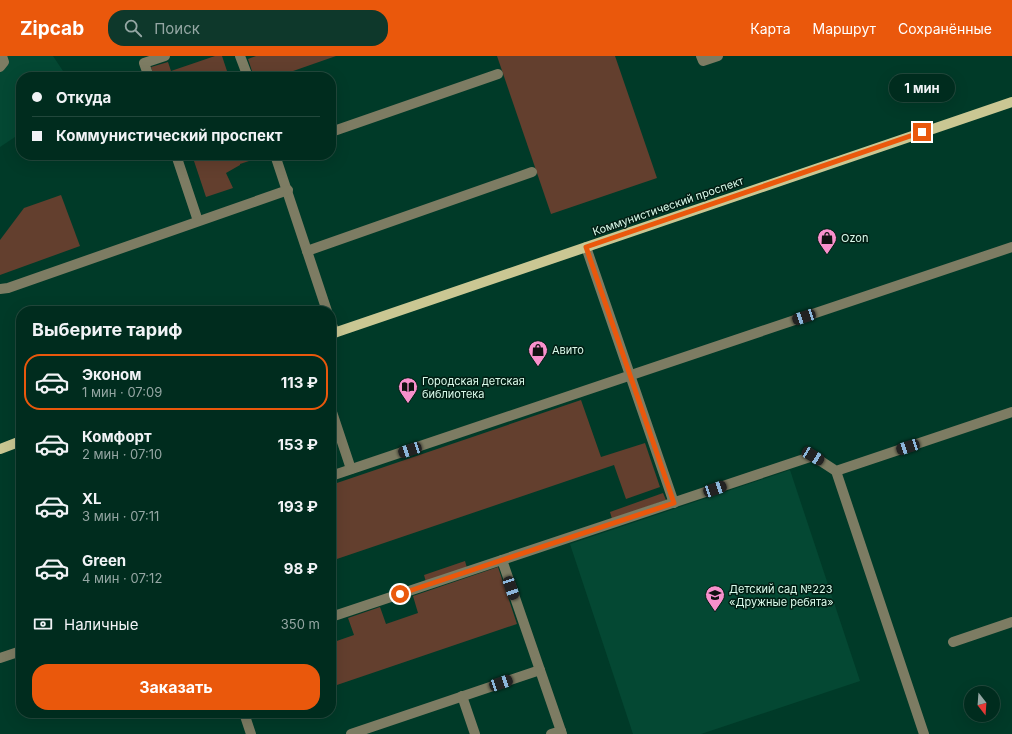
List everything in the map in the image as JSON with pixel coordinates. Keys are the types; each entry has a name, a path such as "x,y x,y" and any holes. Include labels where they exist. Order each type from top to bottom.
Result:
{"main road":[{"name":"Коммунистический проспект","path":"336,332 1012,102"},
{"path":"0,449 16,443"}],"lane":[{"path":"0,67 4,62 2,56"},
{"path":"147,72 144,63 165,56"},
{"path":"240,56 246,72"},
{"path":"701,56 703,61 718,56"},
{"path":"336,130 498,74"},
{"path":"178,160 198,221"},
{"path":"277,160 325,306"},
{"path":"307,251 532,172"},
{"path":"0,289 8,288 288,190"},
{"path":"586,247 674,503"},
{"path":"336,474 1012,247"},
{"path":"836,471 1012,412"},
{"path":"336,424 351,469"},
{"path":"336,616 813,456 836,471 924,734"},
{"path":"502,560 540,670 558,733"},
{"path":"953,642 1012,622"},
{"path":"0,658 16,653"},
{"path":"351,734 364,732 462,696 540,670"},
{"path":"462,696 475,734"},
{"path":"246,718 251,734"}],"shaded area":[{"path":"0,56 53,56 64,72 16,72 16,136 0,147"},
{"path":"215,56 222,56 227,72 152,72 151,67 168,62 171,71"},
{"path":"256,56 336,56 290,72 252,72 248,59"},
{"path":"497,56 615,56 657,178 551,214"},
{"path":"194,160 252,160 240,164 226,173 233,188 206,197"},
{"path":"61,195 80,246 0,275 0,240 24,208"},
{"path":"581,400 601,457 645,443 660,487 626,499 614,465 336,559 336,483"},
{"name":"Детский сад №223 «Дружные ребята»","path":"790,470 860,681 701,734 633,734 570,544"},
{"path":"663,493 666,500 612,519 610,512"},
{"path":"465,561 467,568 426,582 424,575"},
{"path":"498,567 517,624 336,685 336,641 354,635 348,618 380,607 386,624 418,613 413,596"}],"place":[{"name":"Ozon","path":"827,255"},
{"name":"Авито","path":"538,367"},
{"name":"Городская детская библиотека","path":"408,404"},
{"name":"Детский сад №223 «Дружные ребята»","path":"715,612"}],"route":[{"path":"400,594 674,503 586,247 922,132"}]}
